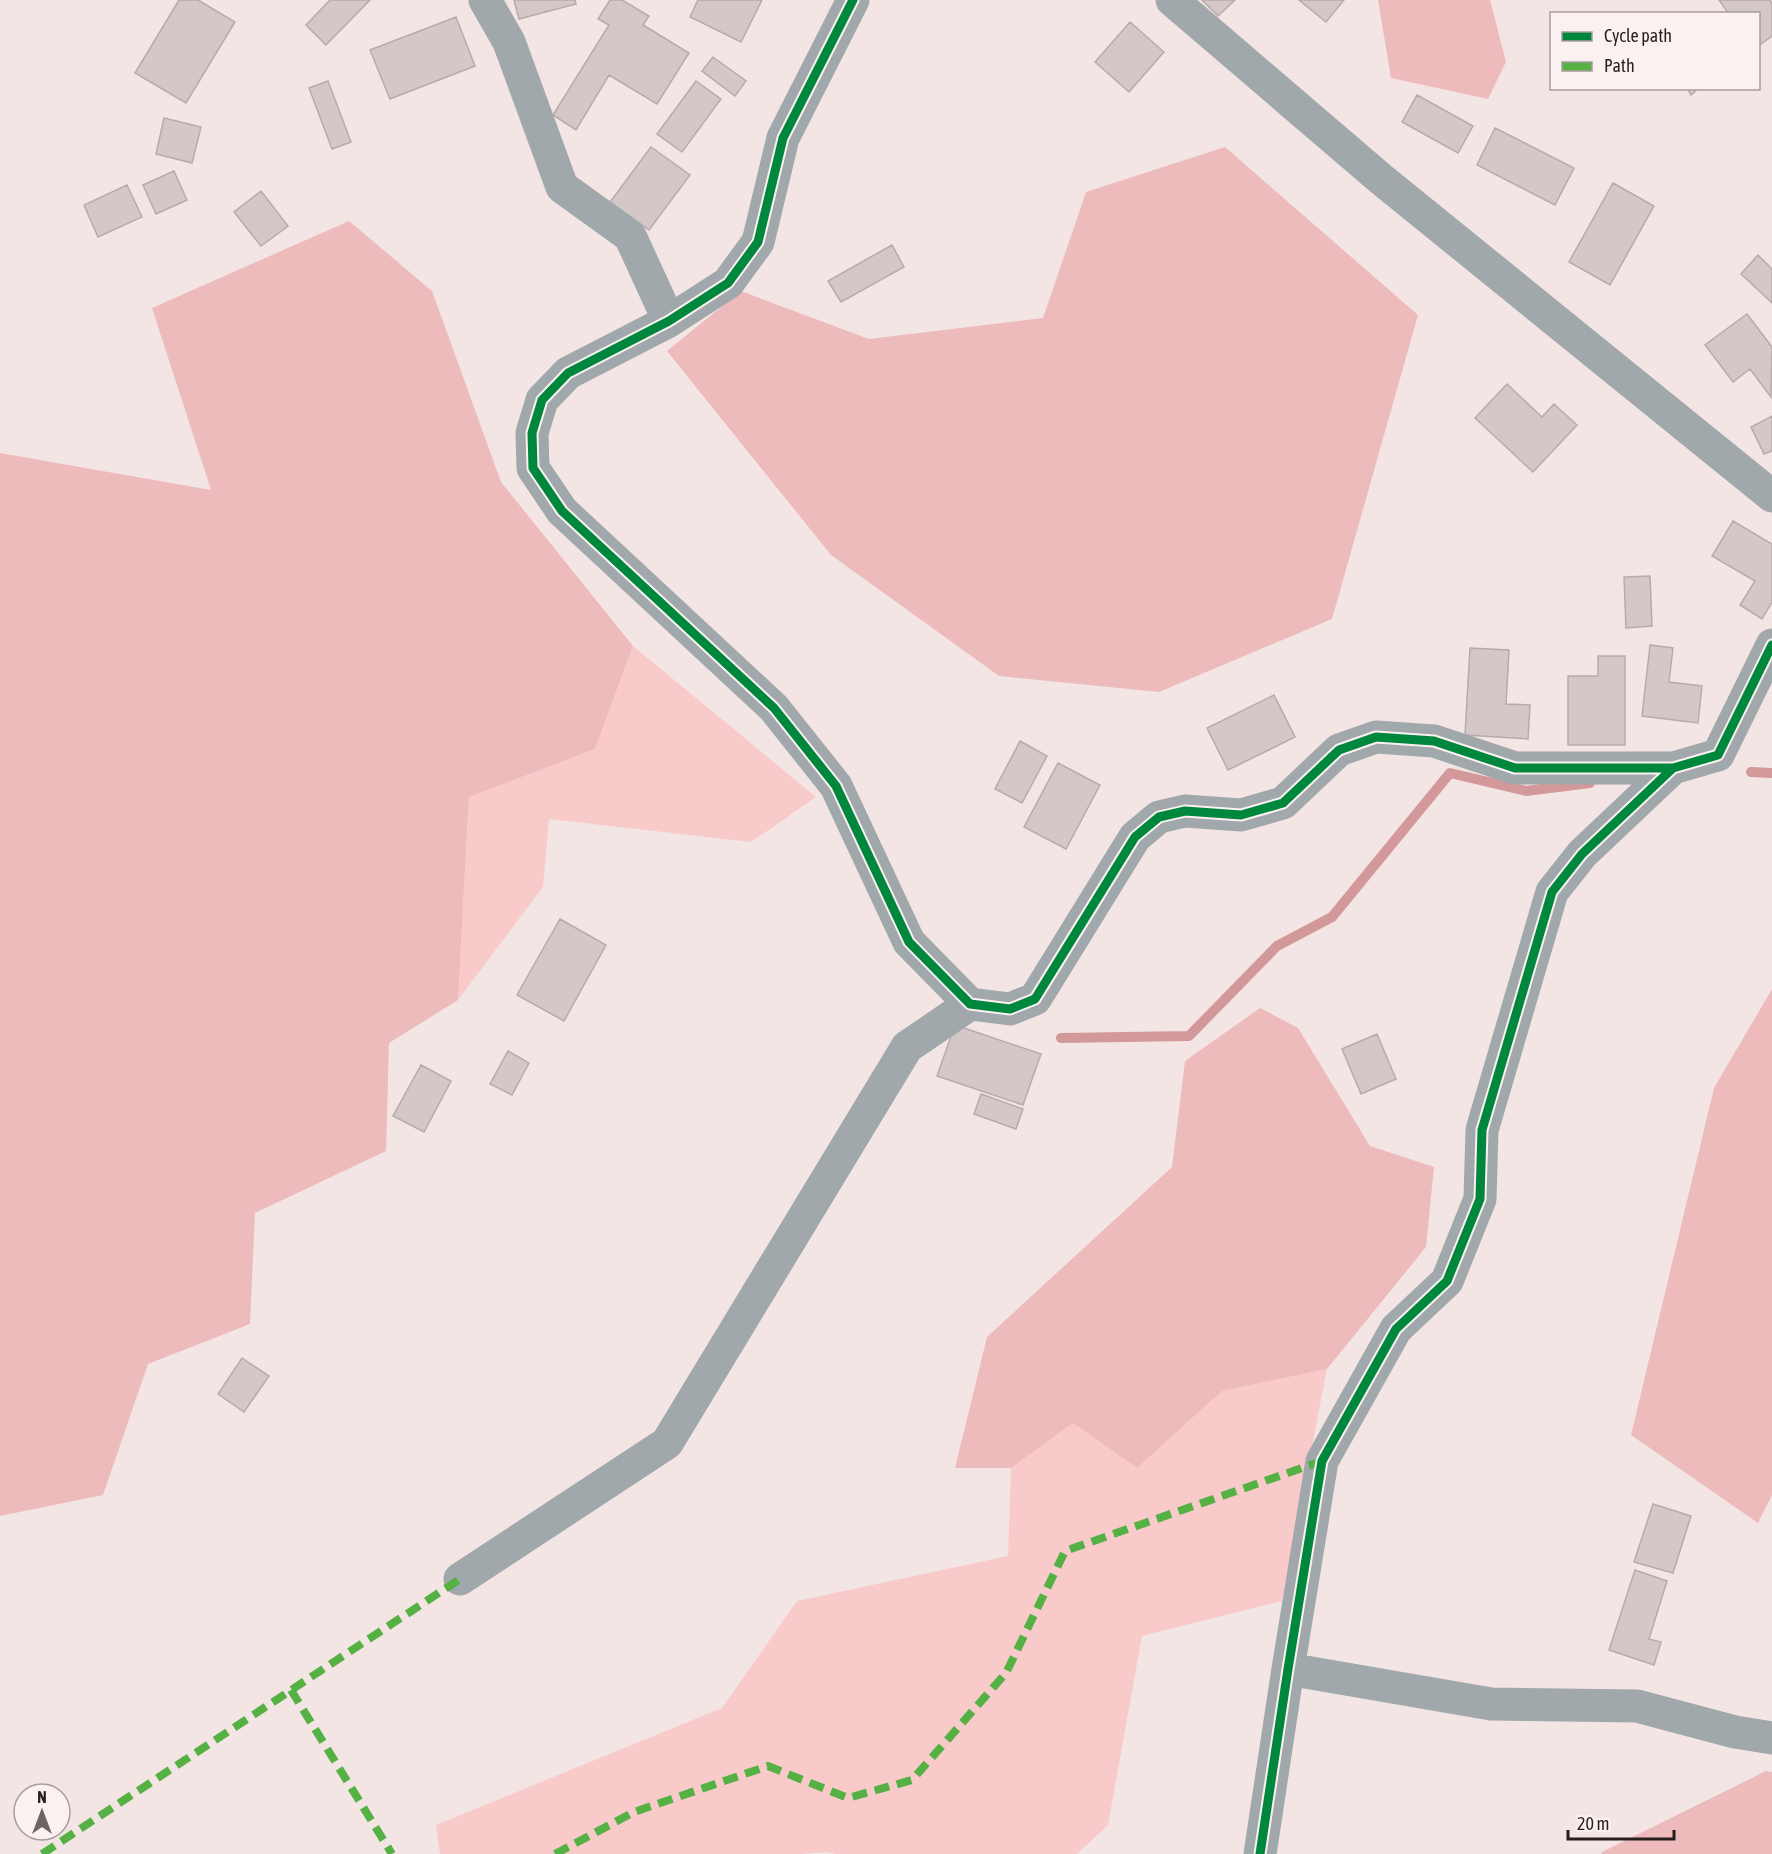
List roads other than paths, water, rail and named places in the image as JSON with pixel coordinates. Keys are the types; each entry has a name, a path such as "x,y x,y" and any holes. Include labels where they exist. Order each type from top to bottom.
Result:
{"street":[{"path":"485,0 509,42 562,187 630,236 669,321"},
{"path":"854,0 783,138 758,242 728,283 669,321 568,373 542,400 532,433 533,468 562,511 774,708 836,786 909,942 970,1004 1010,1009 1035,999 1136,837 1159,817 1185,811 1241,815 1282,803 1340,750 1376,737 1434,741 1515,768 1673,768 1718,754 1772,645"},
{"path":"1172,0 1381,179 1772,496"},
{"path":"1260,1854 1322,1461 1396,1329 1447,1281 1480,1199 1482,1131 1552,891 1582,854 1673,768"},
{"path":"460,1579 667,1443 907,1047 970,1004"},
{"path":"1288,1669 1491,1704 1637,1706 1736,1732 1772,1738"}],"waterway":[{"path":"1751,772 1772,773"},
{"path":"1061,1038 1189,1036 1277,946 1332,917 1450,773 1526,791 1590,783"}]}
